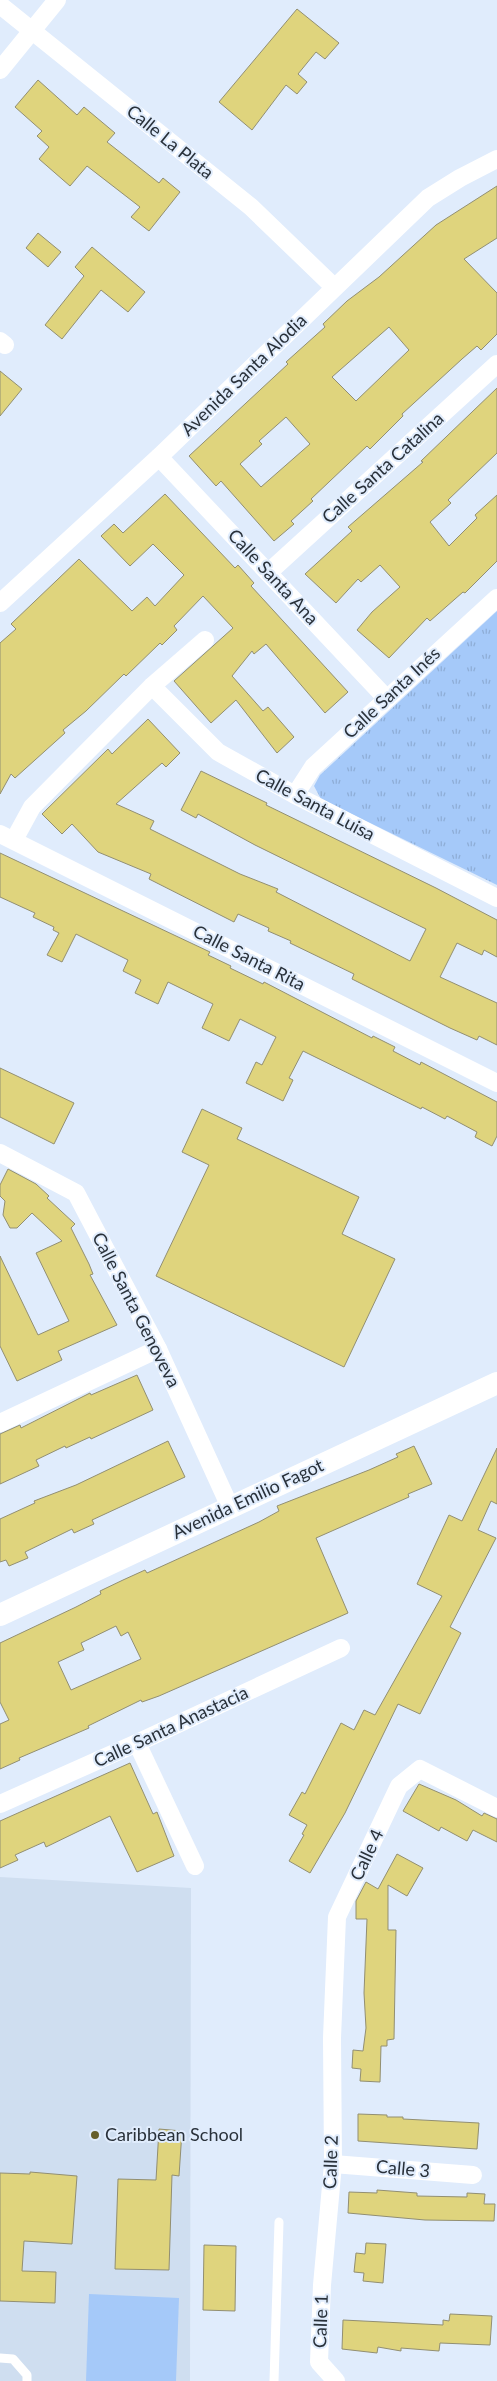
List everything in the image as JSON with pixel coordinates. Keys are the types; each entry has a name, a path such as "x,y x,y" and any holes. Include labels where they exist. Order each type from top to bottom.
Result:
{"street":[{"path":"0,70 58,0"},
{"name":"Calle La Plata","path":"0,5 31,32 251,207 334,287"},
{"name":"Avenida Santa Alodia","path":"0,603 159,457 428,198 460,178 497,159"},
{"name":"Calle Santa Catalina","path":"268,572 497,364"},
{"name":"Calle Santa Ana","path":"159,457 386,698"},
{"name":"Calle Santa Inés","path":"295,795 313,767 497,598"},
{"path":"7,837 32,807 152,686 205,640"},
{"name":"Calle Santa Luisa","path":"152,686 218,752 295,795 497,898"},
{"name":"Calle Santa Rita","path":"7,837 497,1083"},
{"name":"Calle Santa Genoveva","path":"0,1153 76,1193 158,1349 230,1507"},
{"path":"1,1419 158,1349"},
{"name":"Avenida Emilio Fagot","path":"0,1615 497,1383"},
{"name":"Calle Santa Anastacia","path":"0,1804 137,1743 341,1648"},
{"path":"137,1743 195,1866"},
{"name":"Calle 4","path":"332,2038 337,1917 399,1786 420,1768 497,1808"},
{"name":"Calle 2","path":"322,2285 333,2164 332,2038"},
{"name":"Calle 3","path":"333,2164 473,2175"},
{"name":"Calle 1","path":"322,2285 319,2362 336,2381"}],"lane":[{"path":"274,2381 279,2222"},
{"path":"0,2358 13,2359 27,2375 27,2381"}],"shaded area":[{"name":"Caribbean School","path":"0,1877 191,1888 190,2381 0,2381"}],"green space":[{"path":"497,611 497,885 321,799 314,786 320,775"},
{"path":"89,2294 179,2298 176,2381 86,2381"}],"building":[{"path":"297,9 339,43 325,59 316,52 298,74 307,82 297,94 286,85 252,130 219,102"},
{"path":"38,80 77,115 84,107 115,133 107,142 159,183 163,178 180,192 149,231 131,217 140,207 87,166 70,186 39,159 49,147 37,136 42,131 15,107"},
{"path":"497,186 497,238 464,259 497,293 497,334 481,350 477,346 462,359 402,414 403,416 370,449 367,446 311,499 313,501 291,521 294,524 274,541 221,481 216,486 189,456 288,364 286,362 325,327 323,324 347,301 379,277 436,225","holes":["389,327 409,350 356,401 332,377","286,417 310,444 261,487 240,464 262,444 259,441"]},
{"path":"38,233 61,252 48,267 26,248"},
{"path":"92,247 145,292 128,312 101,290 62,339 45,325 84,276 75,267"},
{"path":"0,371 22,389 0,416"},
{"path":"497,388 497,453 448,500 451,503 430,522 449,546 477,518 475,515 497,495 497,561 465,593 463,592 430,621 427,618 389,658 357,630 372,612 400,587 380,565 361,582 358,579 336,603 305,574 352,531 348,527 423,462 421,461"},
{"path":"165,494 235,568 238,565 254,583 251,586 348,692 325,713 266,644 254,654 252,651 232,676 263,711 268,707 294,737 277,753 236,700 211,723 174,681 233,628 203,596 174,626 177,630 162,645 160,643 126,676 124,674 86,711 63,730 65,733 15,778 11,774 0,794 0,643 16,629 11,624 79,559 132,611 147,597 155,606 184,575 153,544 130,566 101,536 114,524 123,533"},
{"path":"148,719 180,753 166,767 162,763 116,804 154,821 150,829 240,874 278,889 276,892 410,961 426,929 255,845 198,814 196,818 181,810 201,771 497,920 497,957 484,950 482,955 457,943 440,977 497,1003 497,1045 479,1036 477,1040 450,1028 352,979 354,974 290,943 291,941 268,931 269,928 238,914 234,922 149,879 151,874 98,852 72,824 62,834 42,814 108,749 112,754"},
{"path":"0,853 210,952 208,955 231,966 230,968 263,984 264,982 372,1038 373,1036 395,1047 393,1051 420,1065 421,1062 497,1102 497,1136 492,1146 475,1137 477,1132 447,1116 445,1119 422,1107 421,1109 303,1051 289,1078 293,1080 283,1101 246,1083 256,1062 262,1065 276,1037 240,1019 229,1041 202,1028 213,1004 168,982 158,1004 135,993 141,980 123,971 128,960 76,934 62,962 47,955 59,933 53,930 54,927 33,917 35,913 0,897"},
{"path":"0,1068 74,1103 54,1144 0,1117"},
{"path":"202,1109 242,1128 237,1139 359,1197 342,1234 395,1259 344,1367 156,1276 209,1165 182,1152"},
{"path":"8,1169 36,1184 49,1196 47,1198 75,1224 71,1228 89,1264 93,1274 90,1275 117,1325 58,1351 62,1360 17,1381 0,1346 0,1256 38,1335 69,1321 36,1253 62,1241 32,1213 17,1228 10,1228 3,1215 5,1201 0,1196 0,1185"},
{"path":"137,1375 153,1410 91,1439 90,1437 66,1448 65,1446 36,1460 39,1466 0,1484 0,1434 20,1425 21,1428 90,1393 91,1395"},
{"path":"168,1441 185,1477 92,1520 94,1524 74,1533 72,1529 25,1552 28,1558 9,1566 6,1560 0,1562 0,1519 35,1503 34,1501 76,1485"},
{"path":"414,1446 432,1484 408,1494 409,1497 316,1538 348,1613 159,1696 142,1702 141,1700 88,1726 89,1728 19,1758 20,1760 0,1769 0,1724 9,1720 0,1702 0,1643 76,1607 101,1594 100,1591 123,1580 145,1570 147,1573 259,1522 279,1511 277,1506 369,1470 398,1457 396,1454","holes":["116,1626 121,1636 128,1632 141,1659 71,1690 58,1662 84,1650 81,1643"]},
{"path":"497,1448 497,1504 491,1501 478,1530 496,1538 450,1627 461,1633 420,1714 398,1704 345,1813 310,1873 289,1861 304,1835 302,1834 307,1825 289,1815 302,1792 305,1794 341,1723 354,1730 364,1710 375,1715 442,1596 417,1584 449,1515 462,1521"},
{"path":"130,1763 153,1814 157,1812 174,1856 137,1872 110,1816 46,1847 44,1842 15,1855 18,1860 0,1868 0,1821"},
{"path":"419,1784 456,1800 482,1816 484,1813 497,1819 497,1842 473,1830 467,1841 441,1827 439,1831 403,1811"},
{"path":"397,1854 423,1868 407,1896 388,1885 388,1930 396,1930 394,2039 387,2040 387,2046 381,2046 380,2082 360,2081 361,2069 352,2068 353,2050 363,2051 366,2028 364,1993 367,1919 356,1919 356,1901 366,1882 378,1889"},
{"path":"358,2114 387,2115 387,2117 403,2117 403,2119 479,2123 477,2149 358,2141"},
{"path":"159,2129 182,2131 179,2176 172,2175 169,2270 115,2269 118,2179 156,2180"},
{"path":"30,2172 77,2176 72,2244 24,2241 22,2271 56,2272 55,2303 0,2301 0,2173 30,2174"},
{"path":"377,2190 417,2193 417,2196 467,2197 467,2193 485,2194 484,2204 495,2204 494,2221 425,2220 348,2213 349,2192 377,2193"},
{"path":"366,2243 386,2244 383,2283 363,2281 364,2273 354,2272 356,2253 365,2254"},
{"path":"204,2245 236,2246 235,2311 203,2310"},
{"path":"450,2314 492,2316 490,2345 440,2343 439,2351 401,2348 401,2351 378,2347 377,2353 342,2349 343,2320 443,2325 443,2320 449,2321"}],"place":[{"name":"Caribbean School","path":"95,2135"}]}
